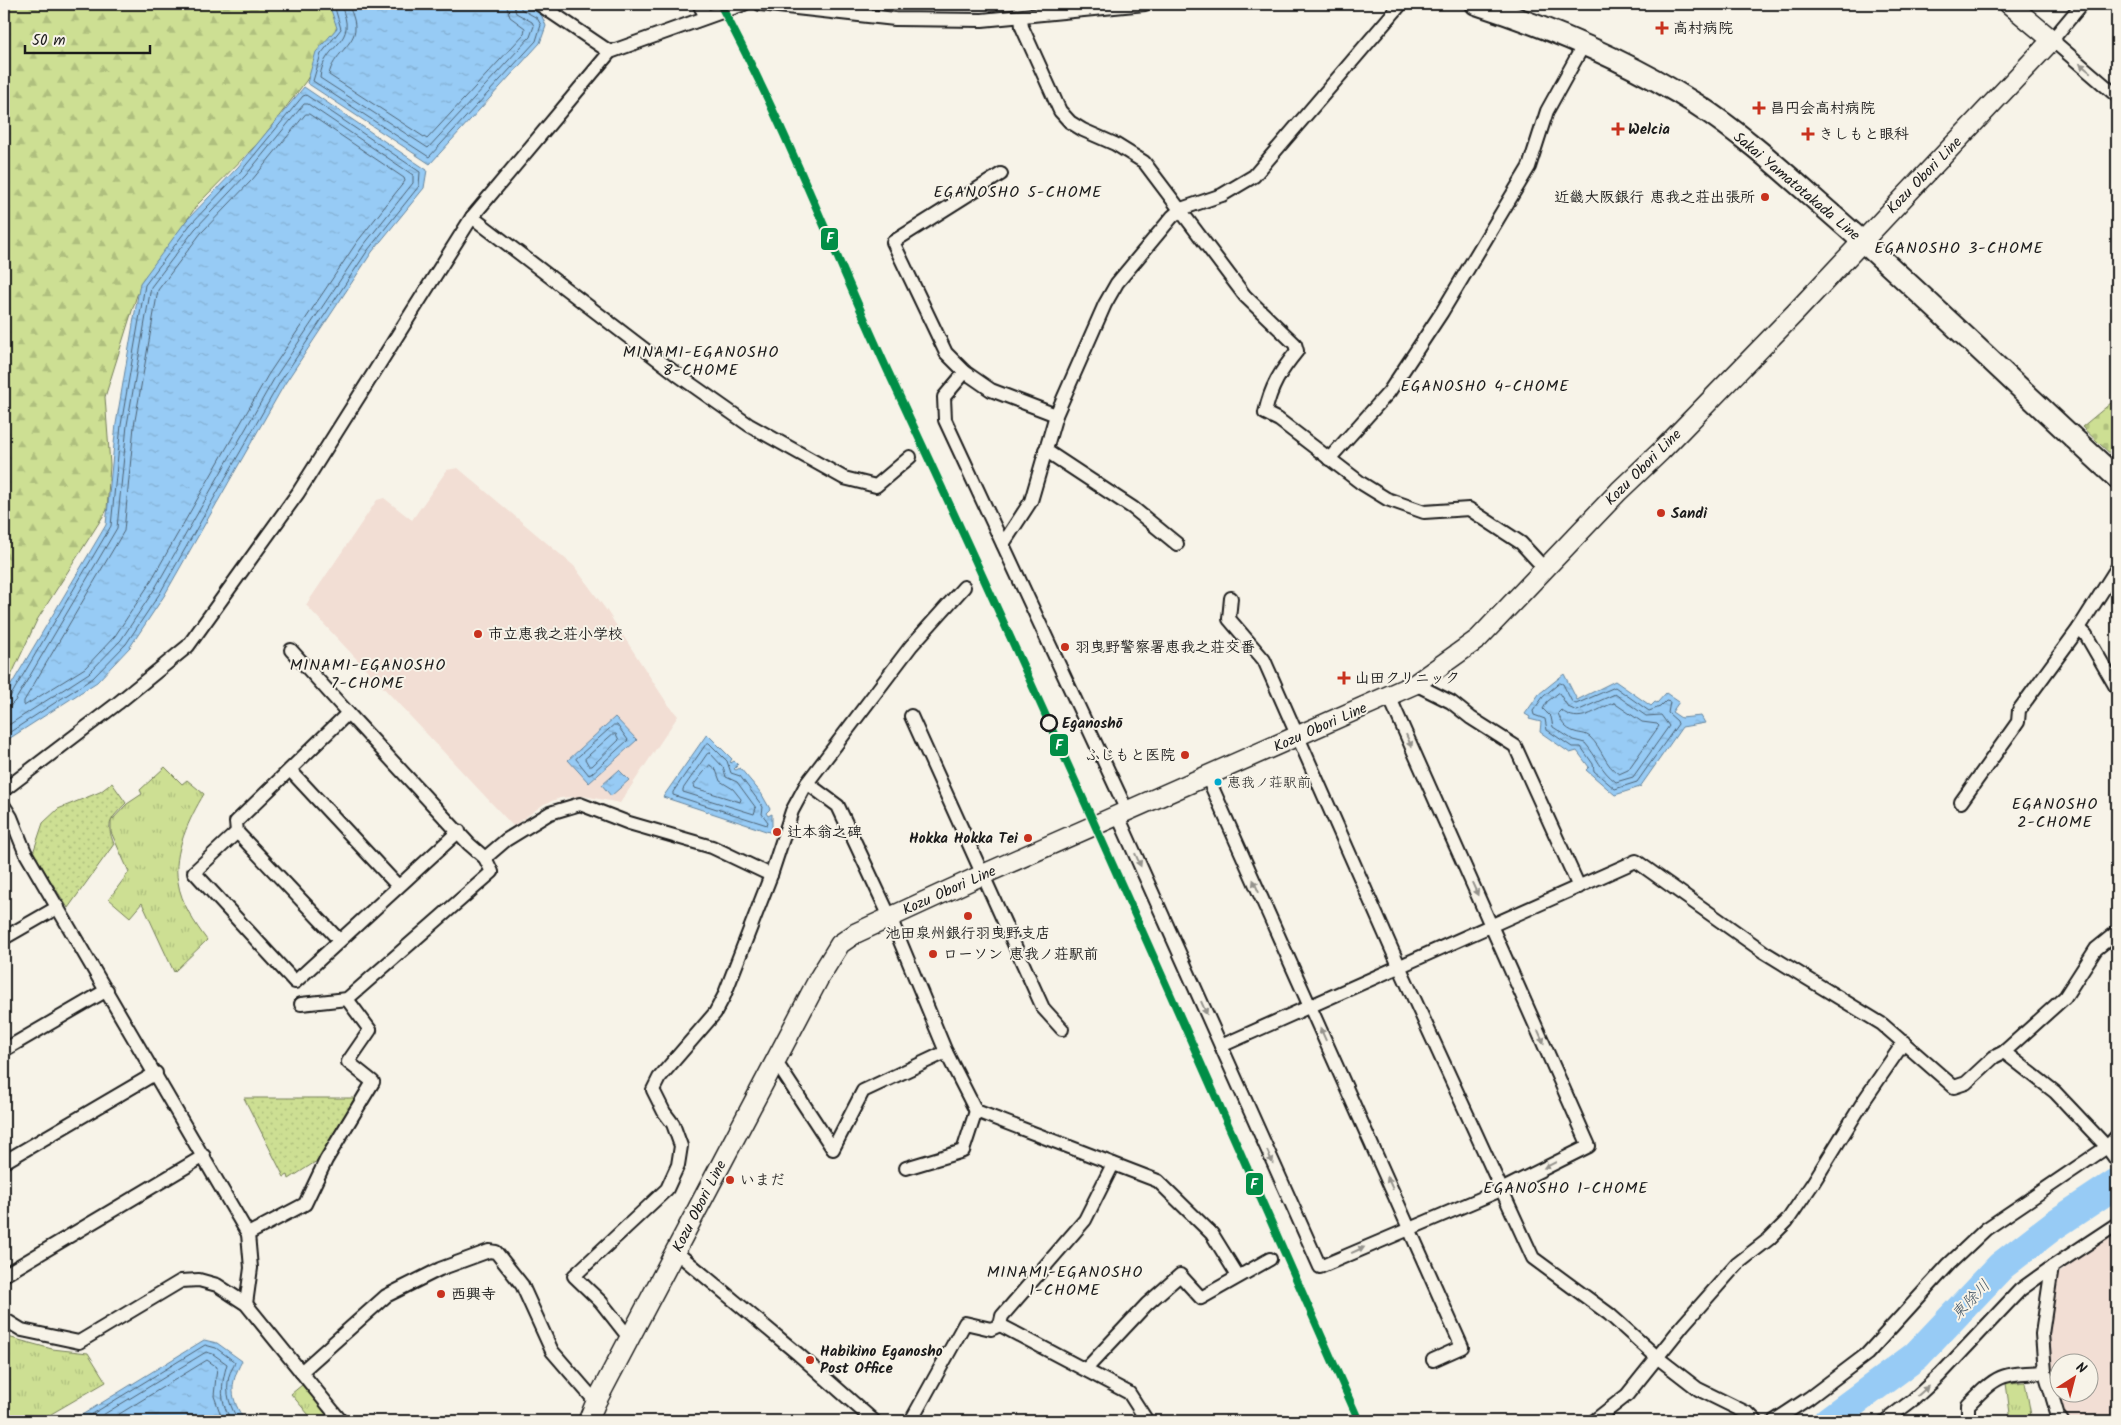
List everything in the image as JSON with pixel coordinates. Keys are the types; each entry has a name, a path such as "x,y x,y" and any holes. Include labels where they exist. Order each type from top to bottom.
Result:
{"main road":[{"name":"Sakai Yamatotakada Line","path":"1476,4 1530,21 1584,44 1651,77 1698,105 1757,149 1862,240 2117,478"},
{"path":"2010,4 2052,40"},
{"name":"Kozu Obori Line","path":"588,1421 596,1402 676,1252 706,1190 776,1062 819,978 840,944 856,933 982,875 1415,684 1478,639 1619,491 1661,451 1781,327 2052,40"}],"street":[{"path":"540,4 610,52"},
{"path":"699,4 706,18"},
{"path":"4,790 118,703 188,646 298,493 472,218 610,52 744,4"},
{"path":"760,4 864,11 895,20 982,20 1145,4"},
{"path":"1003,544 1031,501 1056,415 1092,331 1117,283 1172,217 1181,209 1222,194 1254,176 1400,4"},
{"path":"2082,4 2052,40 2117,96"},
{"path":"1021,17 1022,27 1060,111 1070,122 1083,130 1115,144 1144,162 1245,296 1295,344 1296,351 1276,379 1269,394 1265,413 1279,420 1329,459 1380,495 1424,512 1470,509 1521,543 1545,569"},
{"path":"1329,459 1389,392 1432,327 1529,167 1548,111 1584,44"},
{"path":"1001,174 893,242 946,353 965,372 991,390 1056,415"},
{"path":"472,218 678,375 749,425 844,478 876,486 910,457"},
{"path":"965,372 944,397 946,420 1122,813 1221,1046 1320,1267 1410,1227 1501,1190 1589,1146 1389,696"},
{"path":"1045,450 1133,508 1177,544"},
{"path":"1961,802 2018,722 2019,710 2079,628 2117,568"},
{"path":"630,1339 601,1302 574,1276 667,1189 678,1165 681,1146 674,1124 664,1112 653,1090 659,1078 715,1013 724,996 771,875 792,811 807,783 911,646 964,587"},
{"path":"1230,598 1229,620 1264,660 1400,968 1533,1258 1609,1314 1658,1358 1698,1389 1749,1414 1756,1421"},
{"path":"2079,628 2086,635 2117,689"},
{"path":"291,650 485,858 492,872 346,999 301,1004"},
{"path":"1415,684 1451,702 1471,718 1515,746 1579,887"},
{"path":"340,940 237,832 236,822 348,713"},
{"path":"911,716 1043,1008 1062,1029"},
{"path":"290,770 398,886"},
{"path":"1207,776 1462,1347 1433,1360"},
{"path":"807,783 838,806 890,917 946,1052 976,1111 1038,1133 1158,1181 1212,1234 1238,1276"},
{"path":"485,858 506,840 550,813 580,804 629,823 712,846 771,875"},
{"path":"4,806 11,817 25,852 156,1073 248,1234 251,1268 246,1304"},
{"path":"237,832 194,872 295,982 459,831"},
{"path":"1221,1046 1400,968 1636,861 1764,952 1882,1024 1954,1087 1966,1083 1994,1057 2004,1052 2065,997 2096,949 2117,932"},
{"path":"4,938 58,907"},
{"path":"4,1050 107,990"},
{"path":"248,1234 305,1204 326,1160 374,1082 348,1062 370,1030 346,999"},
{"path":"1594,1421 1627,1395 1683,1325 1737,1264 1769,1239 1787,1221 1813,1184 1865,1099 1904,1042"},
{"path":"776,1062 833,1149 863,1090 946,1052"},
{"path":"2004,1052 2055,1092 2108,1146 2117,1161"},
{"path":"4,1162 156,1073"},
{"path":"906,1168 963,1151 976,1111"},
{"path":"1774,1421 1809,1398 1867,1354 1949,1264 1986,1229 2108,1146 2117,1136"},
{"path":"4,1275 204,1156"},
{"path":"1000,1326 1002,1316 1085,1220 1113,1164"},
{"path":"1885,1421 1914,1399 1940,1375 2020,1290 2117,1224"},
{"path":"301,1372 386,1296 440,1269 489,1251 496,1252 522,1285 552,1351 596,1402"},
{"path":"676,1252 798,1354 874,1421"},
{"path":"1086,1369 1147,1304 1180,1275 1201,1298 1270,1259"},
{"path":"2052,1267 2042,1334 2045,1372 2058,1416 2062,1421"},
{"path":"4,1319 22,1330 78,1342 181,1281 199,1280 217,1284 246,1304 342,1421"},
{"path":"911,1421 965,1323 991,1330 1000,1326"},
{"path":"1000,1326 1086,1369 1129,1394 1147,1421"},
{"path":"1968,1421 1968,1406 1995,1379 2011,1374 2045,1372"}],"shaded area":[{"name":"市立恵我之荘小学校","path":"458,468 574,566 607,611 667,703 678,716 620,803 584,796 560,798 544,804 513,826 306,605 377,500 384,498 412,520 447,470"},
{"path":"2117,1233 2117,1421 2070,1421 2063,1410 2060,1402 2098,1402 2098,1352 2050,1352 2048,1338 2058,1274 2101,1241"}],"green space":[{"path":"4,4 322,4 343,20 306,81 260,141 197,205 137,295 105,397 110,465 107,510 37,620 4,691"},
{"path":"2117,398 2117,460 2082,427"},
{"path":"165,767 182,784 187,780 204,794 184,836 180,848 177,871 178,882 185,905 207,940 174,972 142,903 130,917 109,899 129,872 111,832 111,821 127,804 142,794 140,790"},
{"path":"112,783 126,803 111,821 110,831 114,844 68,908 33,853 43,823 58,809 100,792"},
{"path":"244,1098 358,1098 320,1159 289,1179 288,1175 284,1177"},
{"path":"4,1336 52,1349 88,1353 106,1382 39,1421 4,1421"},
{"path":"2025,1382 2032,1421 2011,1421 2006,1383"},
{"path":"302,1385 331,1421 314,1421 291,1394"}],"water":[{"path":"319,4 521,4 541,14 546,26 540,43 430,164 307,83 316,52 337,28 331,10"},
{"path":"304,87 427,170 424,188 372,252 284,385 164,596 130,647 97,682 4,742 4,700 7,692 106,525 116,424 140,283 186,221 238,167"},
{"path":"1564,674 1577,700 1615,681 1651,706 1655,702 1657,703 1666,693 1679,702 1672,712 1681,718 1701,716 1705,723 1682,727 1640,787 1615,795 1586,770 1589,767 1577,751 1570,753 1540,732 1541,722 1529,719 1530,717 1525,714 1539,694"},
{"path":"615,717 637,740 589,783 568,760"},
{"path":"707,734 732,759 731,763 734,761 738,765 734,769 740,768 761,793 770,809 766,813 768,816 772,814 772,833 663,797"},
{"path":"619,770 629,780 611,796 602,785"},
{"path":"204,1340 217,1343 242,1361 235,1377 233,1391 236,1405 245,1421 72,1421"}],"waterway":[{"name":"東除川","path":"1828,1421 1916,1356 2001,1266 2054,1225 2117,1183"}],"transit line":[{"name":"F","path":"720,4 767,97 871,333 1128,899 1359,1421"}],"place":[{"name":"高村病院","path":"1662,28"},
{"name":"昌円会高村病院","path":"1759,108"},
{"name":"Welcia","path":"1618,129"},
{"name":"きしもと眼科","path":"1808,134"},
{"name":"近畿大阪銀行 恵我之荘出張所","path":"1765,197"},
{"name":"Sandi","path":"1661,513"},
{"name":"市立恵我之荘小学校","path":"478,634"},
{"name":"羽曳野警察署恵我之荘交番","path":"1065,647"},
{"name":"山田クリニック","path":"1344,678"},
{"name":"Eganoshō","path":"1049,723"},
{"name":"ふじもと医院","path":"1185,755"},
{"name":"恵我ノ荘駅前","path":"1218,782"},
{"name":"辻本翁之碑","path":"777,832"},
{"name":"Hokka Hokka Tei","path":"1028,838"},
{"name":"池田泉州銀行羽曳野支店","path":"968,916"},
{"name":"ローソン 恵我ノ荘駅前","path":"933,954"},
{"name":"いまだ","path":"730,1180"},
{"name":"西興寺","path":"441,1294"},
{"name":"Habikino Eganosho Post Office","path":"810,1360"}],"district":[{"name":"EGANOSHO 5-CHOME","path":"1018,191"},
{"name":"EGANOSHO 3-CHOME","path":"1959,247"},
{"name":"MINAMI-EGANOSHO 8-CHOME","path":"701,360"},
{"name":"EGANOSHO 4-CHOME","path":"1485,385"},
{"name":"MINAMI-EGANOSHO 7-CHOME","path":"368,673"},
{"name":"EGANOSHO 2-CHOME","path":"2055,812"},
{"name":"EGANOSHO 1-CHOME","path":"1566,1187"},
{"name":"MINAMI-EGANOSHO 1-CHOME","path":"1065,1280"}]}
